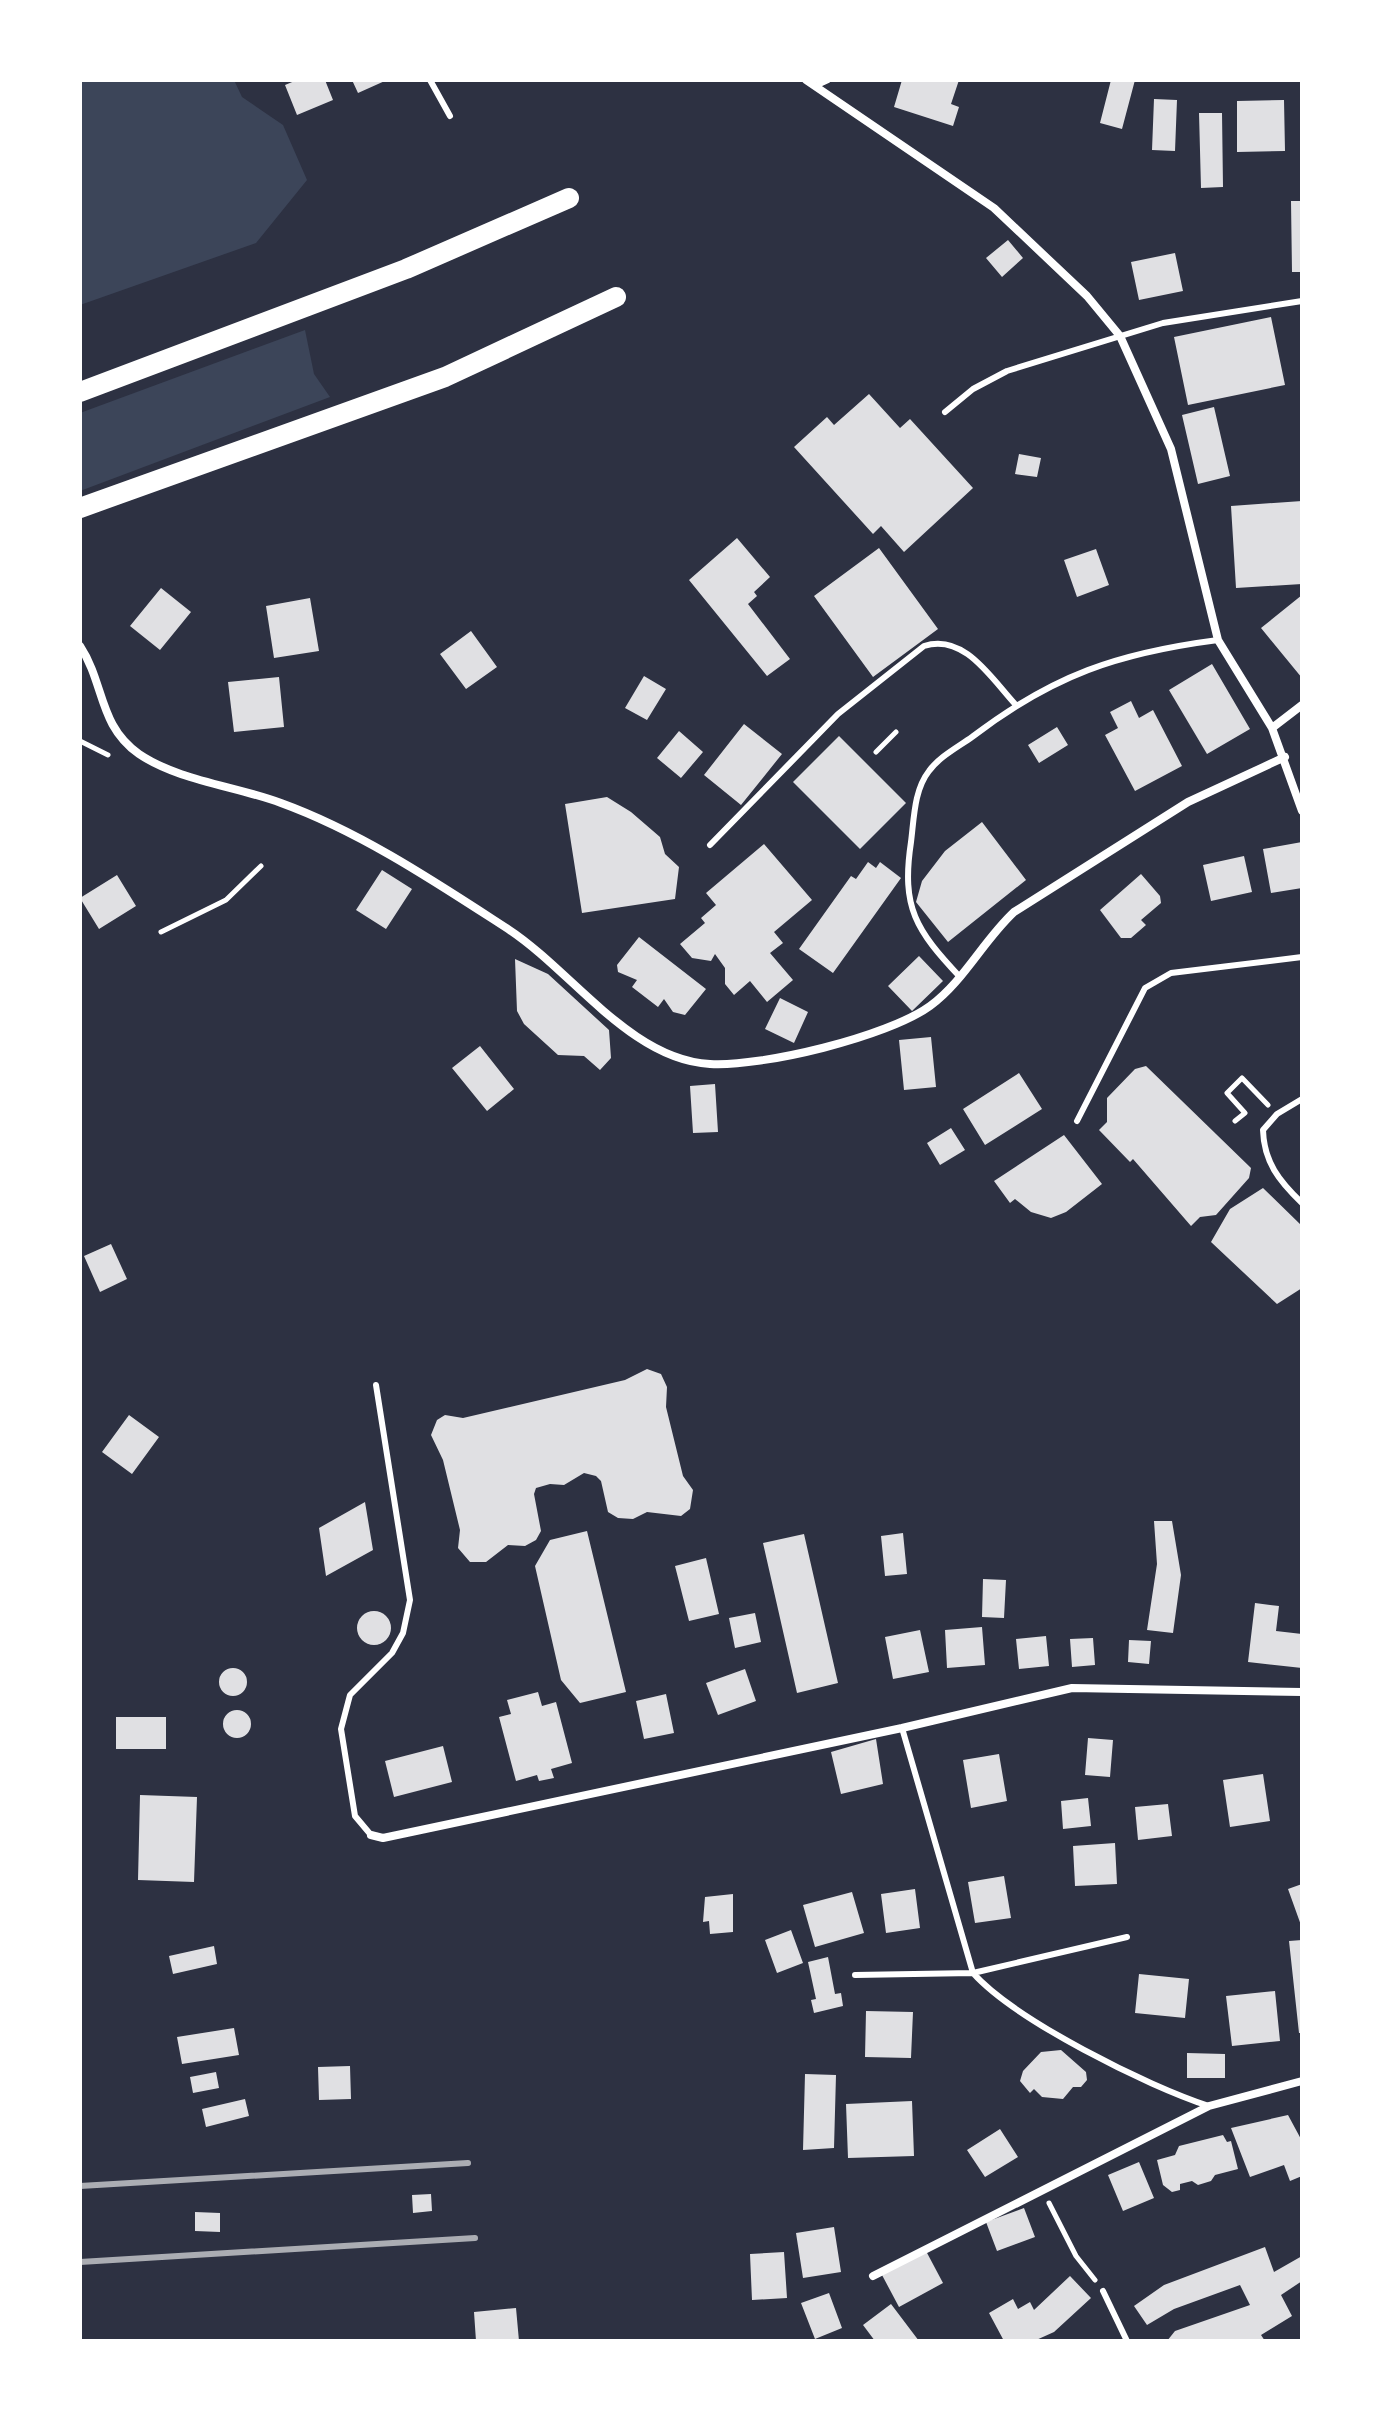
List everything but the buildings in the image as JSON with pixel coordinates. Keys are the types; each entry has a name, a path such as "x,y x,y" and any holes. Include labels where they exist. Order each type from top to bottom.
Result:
{"main road":[{"path":"80,392 406,269 569,198"},
{"path":"80,508 445,377 616,297"}],"street":[{"path":"806,80 994,208 1087,296 1120,336 1171,449 1218,640 1272,728 1302,811"},
{"path":"80,646 94,668 107,719 123,742 142,756 283,804 375,848 528,944 648,1046 673,1058 712,1065 786,1055 858,1039 914,1015 960,977 997,928 1014,912 1188,802 1285,757"},
{"path":"1272,728 1302,705"},
{"path":"371,1835 383,1838 902,1728 1072,1688 1302,1692"},
{"path":"873,2276 1209,2106 1302,2081"}],"lane":[{"path":"430,80 450,116"},
{"path":"815,86 828,80"},
{"path":"945,412 973,389 1007,371 1120,336 1222,311 1302,301"},
{"path":"960,977 926,940 909,902 907,870 918,794 929,770 1015,704 1115,659 1149,649 1218,640"},
{"path":"710,845 838,714 924,646 940,643 963,649 1015,704"},
{"path":"1077,1121 1145,988 1171,973 1302,957"},
{"path":"1302,1099 1277,1114 1263,1130 1264,1148 1277,1176 1302,1203"},
{"path":"371,1835 355,1816 341,1729 344,1709 350,1695 392,1653 409,1617 410,1600 376,1385"},
{"path":"902,1728 973,1973 1004,2001 1090,2051 1180,2097 1209,2106"},
{"path":"855,1975 973,1973 1127,1937"},
{"path":"1103,2291 1127,2341"}],"path":[{"path":"876,752 896,732"},
{"path":"80,741 108,755"},
{"path":"161,932 226,900 261,866"},
{"path":"1235,1121 1245,1113 1227,1093 1242,1078 1277,1114"},
{"path":"1042,2188 1076,2256 1103,2291"}],"shaded area":[{"path":"80,80 234,80 242,97 283,125 307,180 256,243 80,305"},
{"path":"305,330 314,374 330,397 80,491 80,413"}],"railway":[{"path":"80,2186 468,2163"},
{"path":"80,2262 475,2238"}]}
